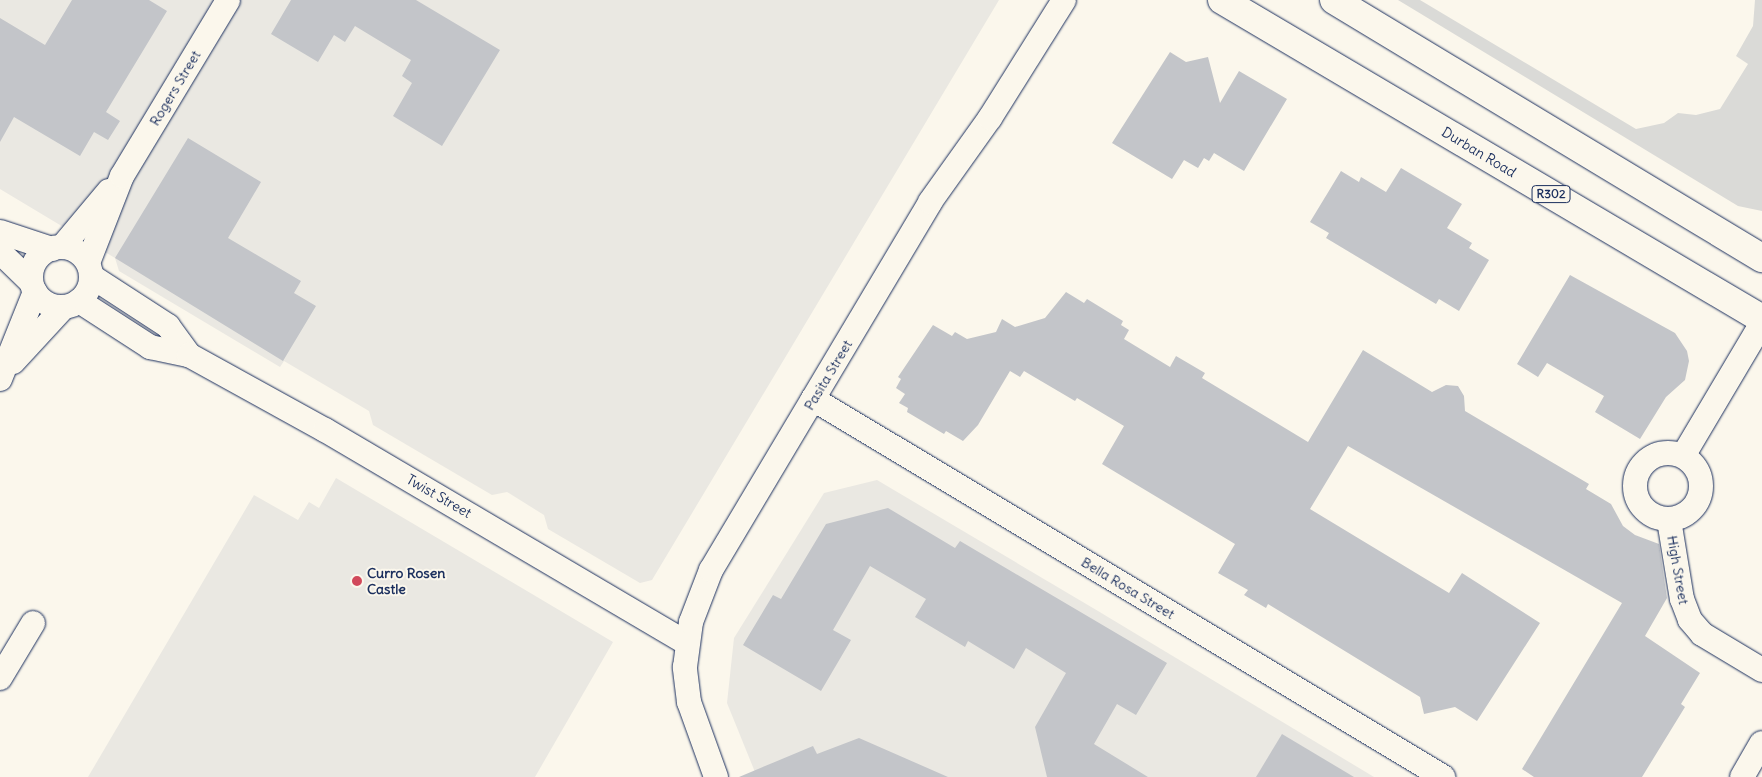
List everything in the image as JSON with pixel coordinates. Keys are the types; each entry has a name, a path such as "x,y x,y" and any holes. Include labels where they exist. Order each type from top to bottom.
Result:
{"main road":[{"name":"Durban Road","path":"1222,0 1762,319"},
{"path":"1334,0 1762,258"}],"street":[{"name":"Rogers Street","path":"57,248 122,176 228,0"},
{"name":"Pasita Street","path":"716,777 689,702 686,643 697,602 712,570 930,202 990,118 1064,0"},
{"name":"Rogers Street","path":"89,270 122,176"},
{"path":"0,232 77,252 89,270 88,290 3,375"},
{"path":"3,375 33,287 33,265 57,248"},
{"path":"0,252 47,304 72,304"},
{"name":"Twist Street","path":"89,270 168,326 189,355"},
{"name":"Twist Street","path":"72,304 150,347 189,355 325,430 686,643"},
{"path":"1683,456 1762,323"},
{"name":"Bella Rosa Street","path":"813,399 1443,777"},
{"path":"1664,453 1683,456 1697,470 1702,488 1700,498 1688,514 1669,520 1653,517 1641,506 1635,483 1640,468 1655,455 1664,453"},
{"name":"High Street","path":"1669,520 1682,599 1690,620 1702,634 1762,670"},
{"path":"0,678 33,623"},
{"path":"1742,777 1762,743"}],"shaded area":[{"path":"0,0 999,0 652,580 640,583 548,529 544,515 507,492 492,495 373,425 369,411 284,361 280,367 119,271 115,258 0,189"},
{"path":"1398,0 1420,0 1636,129 1664,123 1678,113 1696,115 1720,109 1748,64 1736,56 1753,26 1755,0 1762,0 1762,211 1738,206"},
{"name":"Curro Rosen Castle","path":"336,478 613,642 535,777 88,777 254,495 298,520 309,502 319,508"},
{"path":"877,480 1374,777 757,777 727,703 734,638 824,493"}],"building":[{"path":"72,0 149,0 167,11 106,112 120,121 108,140 94,132 80,156 14,117 0,142 0,18 45,45"},
{"path":"291,0 416,0 500,50 442,146 393,116 412,83 402,76 411,60 355,26 345,42 334,35 318,62 271,34"},
{"path":"1170,52 1186,62 1208,57 1220,103 1239,71 1287,99 1244,171 1214,153 1209,161 1204,158 1198,168 1184,160 1172,179 1112,143"},
{"path":"188,138 261,182 228,238 301,281 294,293 316,306 283,361 115,258"},
{"path":"1401,168 1462,204 1447,228 1472,243 1469,248 1489,260 1459,311 1439,299 1436,304 1326,238 1329,233 1310,222 1341,171 1359,182 1361,177 1386,192"},
{"path":"1570,275 1675,333 1687,351 1689,361 1685,380 1666,397 1640,439 1595,412 1604,396 1547,363 1538,377 1517,364"},
{"path":"1066,292 1084,303 1087,299 1123,321 1121,325 1129,330 1124,339 1170,367 1176,356 1205,373 1202,378 1308,442 1363,350 1432,392 1446,385 1458,386 1464,396 1465,411 1589,484 1586,489 1611,504 1623,526 1635,535 1659,544 1667,598 1645,636 1700,673 1681,704 1685,707 1642,777 1534,777 1522,769 1622,603 1348,446 1310,509 1449,593 1462,573 1540,623 1477,721 1455,707 1424,714 1420,697 1268,604 1266,608 1244,595 1248,590 1218,573 1235,544 1102,464 1124,426 1077,398 1075,401 1024,371 1020,377 1010,371 978,425 963,441 946,431 944,434 907,412 908,408 899,403 905,394 896,388 901,379 898,377 933,325 952,336 955,332 967,339 996,332 1002,319 1015,327 1045,318"},
{"path":"888,508 955,548 960,541 1167,663 1136,715 1117,704 1094,744 1148,777 1047,777 1035,727 1066,673 1026,648 1014,669 968,641 965,647 915,617 926,599 870,566 833,630 851,640 821,691 743,645 773,595 781,599 826,524"},
{"path":"1282,734 1354,777 1256,777"},
{"path":"859,738 948,777 739,777 813,746 817,754"}],"place":[{"name":"Curro Rosen Castle","path":"357,581"}]}
